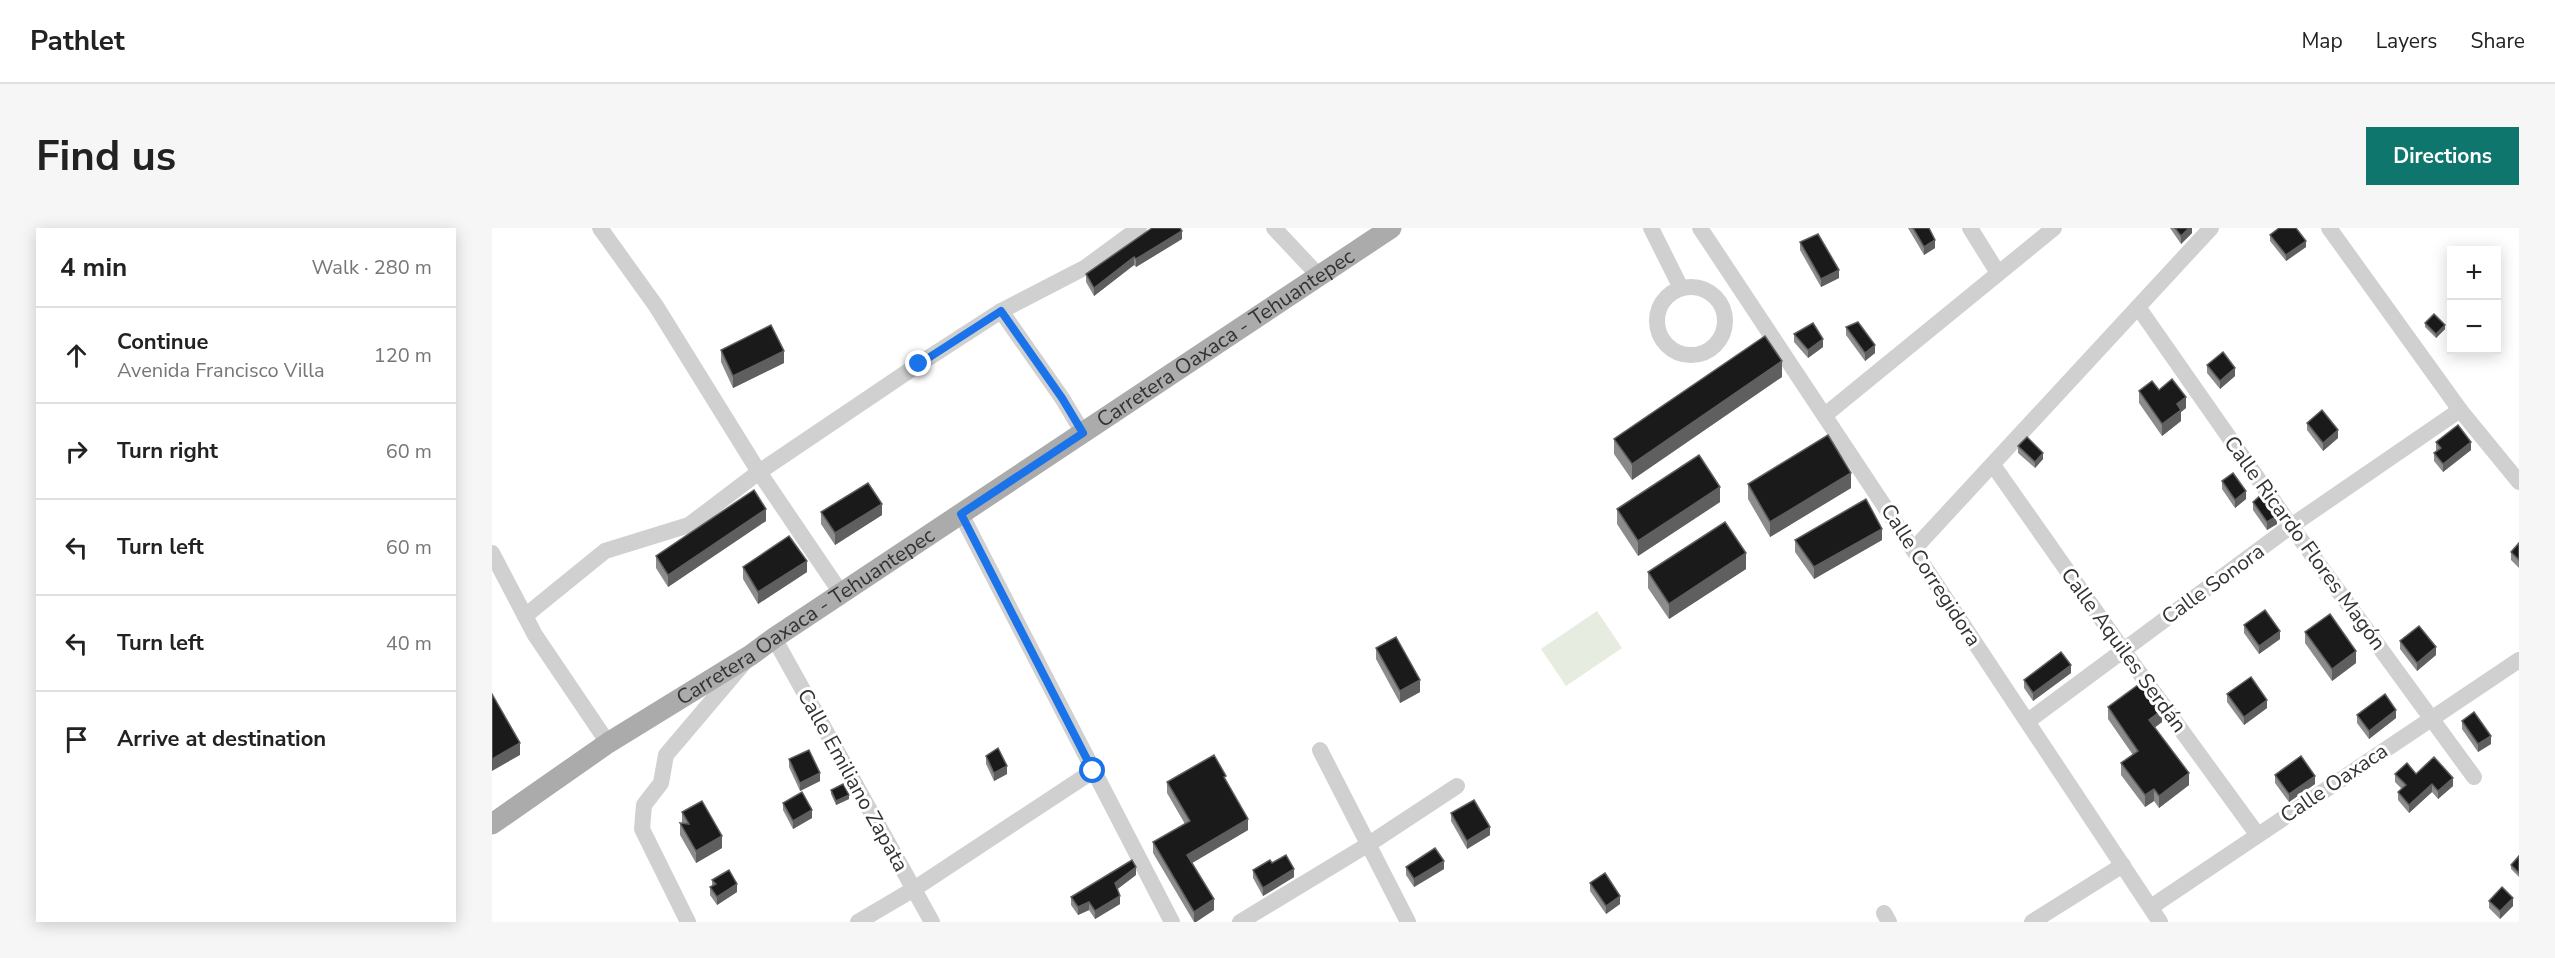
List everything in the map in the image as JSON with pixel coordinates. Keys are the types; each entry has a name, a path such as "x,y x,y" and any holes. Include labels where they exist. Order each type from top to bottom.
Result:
{"main road":[{"name":"Carretera Oaxaca - Tehuantepec","path":"492,824 608,742 751,655 1391,228"}],"street":[{"path":"600,228 656,306 759,472 841,593"},
{"path":"525,616 605,551 689,525 759,472 1001,311 1086,267 1139,228"},
{"path":"1274,228 1319,276"},
{"path":"1651,228 1681,288"},
{"name":"Calle Corregidora","path":"1700,228 2160,922"},
{"path":"1970,228 1998,273"},
{"path":"1825,415 2054,228"},
{"path":"1914,549 2211,228"},
{"path":"2329,228 2460,410 2519,482"},
{"path":"1692,287 1712,294 1720,302 1724,312 1723,333 1710,350 1700,354 1689,356 1677,353 1660,337 1657,314 1662,302 1681,288 1692,287"},
{"name":"Calle Ricardo Flores Magón","path":"2138,307 2291,526 2474,777"},
{"path":"1001,311 1062,398 1083,433"},
{"name":"Calle Sonora","path":"2028,721 2291,526 2460,410"},
{"name":"Calle Aquiles Serdán","path":"1993,465 2123,650 2257,834"},
{"path":"961,514 1172,922"},
{"path":"492,554 535,635 608,742"},
{"name":"Calle Emiliano Zapata","path":"774,638 932,922"},
{"path":"688,922 642,829 644,805 661,783 666,755 751,655"},
{"name":"Calle Oaxaca","path":"2151,907 2519,660"},
{"path":"1320,750 1408,922"},
{"path":"858,922 914,889 1093,771"},
{"path":"1239,922 1369,844 1457,786"},
{"path":"2032,922 2123,865"}],"shaded area":[{"path":"1597,611 1622,648 1566,686 1541,649"}],"building":[{"path":"1152,228 1180,228 1182,231 1136,259 1134,257 1094,288 1086,274"},
{"path":"1913,228 1929,228 1935,240 1924,247"},
{"path":"2175,228 2189,228 2181,236"},
{"path":"2279,228 2296,228 2306,241 2286,255 2270,235"},
{"path":"1818,234 1839,270 1821,279 1800,242"},
{"path":"2434,314 2445,325 2436,334 2425,323"},
{"path":"1858,322 1875,345 1865,353 1846,327"},
{"path":"1813,323 1823,339 1808,350 1794,334"},
{"path":"771,325 784,351 733,376 721,350"},
{"path":"1765,336 1782,361 1632,464 1614,439"},
{"path":"2223,352 2235,368 2220,381 2207,365"},
{"path":"2172,379 2186,397 2177,404 2181,410 2162,424 2139,391 2152,381 2159,390"},
{"path":"2322,410 2338,430 2323,443 2307,423"},
{"path":"2458,425 2471,442 2443,464 2434,453 2441,448 2436,442"},
{"path":"1828,435 1851,473 1770,522 1748,484"},
{"path":"2027,437 2043,453 2035,462 2018,446"},
{"path":"1699,455 1720,487 1638,541 1617,509"},
{"path":"2233,473 2246,491 2235,500 2222,481"},
{"path":"868,483 882,504 835,533 821,512"},
{"path":"754,490 766,509 668,575 656,556"},
{"path":"2262,494 2277,516 2267,522 2253,502"},
{"path":"1866,499 1882,529 1814,567 1795,540"},
{"path":"1725,522 1746,553 1669,604 1648,572"},
{"path":"789,536 807,561 758,592 743,567"},
{"path":"2519,543 2519,560 2511,552"},
{"path":"2265,610 2280,631 2259,646 2244,625"},
{"path":"2330,614 2356,651 2332,669 2305,632"},
{"path":"2419,626 2436,647 2417,663 2400,641"},
{"path":"1396,637 1420,680 1400,691 1376,648"},
{"path":"2061,652 2071,665 2033,693 2024,680"},
{"path":"2251,677 2267,700 2244,717 2227,694"},
{"path":"2142,682 2162,710 2149,720 2189,773 2159,796 2154,789 2145,795 2121,763 2138,751 2108,707"},
{"path":"492,694 520,743 492,759"},
{"path":"2385,694 2396,710 2369,731 2357,715"},
{"path":"2474,712 2491,736 2478,744 2462,721"},
{"path":"998,748 1007,766 994,773 986,756"},
{"path":"809,750 820,773 800,783 789,759"},
{"path":"1214,755 1248,819 1187,855 1214,899 1194,912 1153,842 1190,821 1167,782"},
{"path":"2301,756 2315,776 2289,794 2275,775"},
{"path":"2434,757 2453,778 2438,791 2432,784 2409,805 2398,792 2406,785 2395,774 2407,763 2416,774"},
{"path":"843,784 849,795 836,801 831,790"},
{"path":"802,792 812,810 793,821 783,803"},
{"path":"1474,800 1490,827 1467,841 1451,813"},
{"path":"702,801 722,836 696,851 680,823 689,824 682,812"},
{"path":"1435,848 1444,861 1414,879 1406,867"},
{"path":"1286,855 1294,869 1263,888 1253,870 1270,860 1272,863"},
{"path":"2519,856 2519,873 2511,865"},
{"path":"1132,860 1136,867 1115,883 1120,896 1095,911 1089,902 1078,907 1071,897"},
{"path":"729,870 737,884 717,897 710,887 716,884 712,880"},
{"path":"1605,873 1620,896 1606,906 1590,883"},
{"path":"2502,887 2513,898 2500,911 2489,901"}],"route":[{"path":"919,364 1001,311 1062,398 1083,433 961,514 1093,771"}]}
